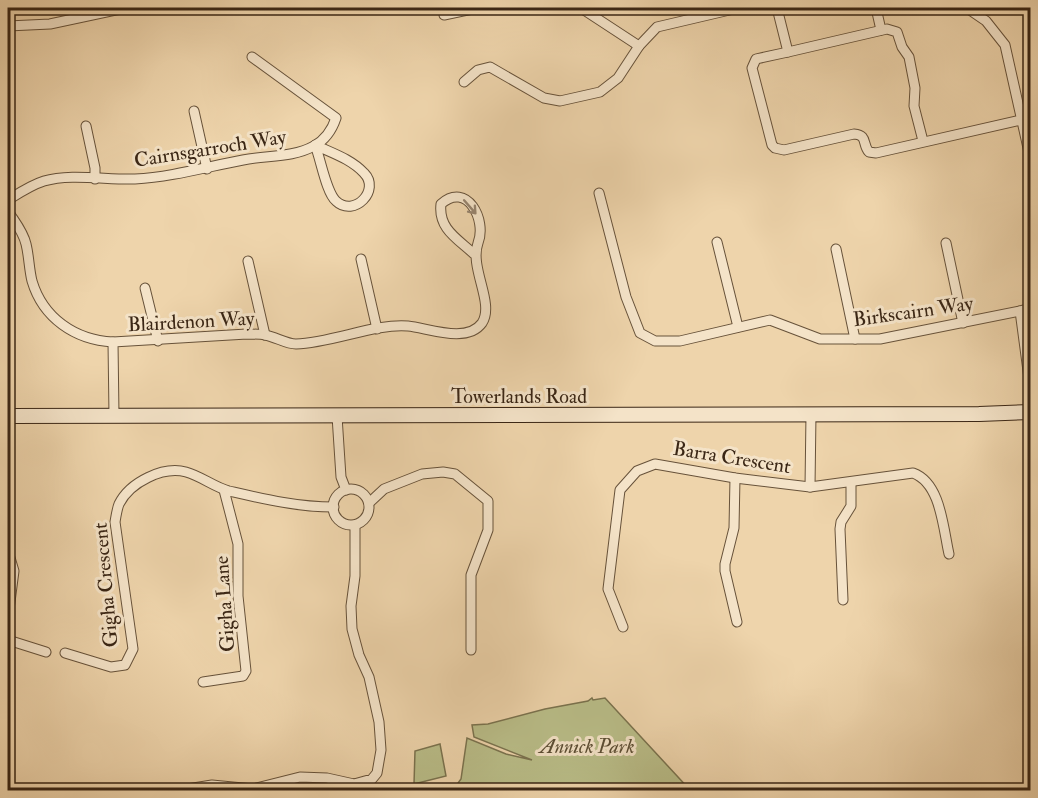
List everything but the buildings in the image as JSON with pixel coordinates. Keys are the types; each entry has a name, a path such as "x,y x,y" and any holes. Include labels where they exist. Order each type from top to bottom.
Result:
{"street":[{"path":"8,26 50,24 110,9 125,8"},
{"path":"444,15 477,8"},
{"path":"581,8 639,46"},
{"path":"464,82 478,70 490,67 544,98 560,101 600,92 618,78 639,46 657,27 738,8"},
{"path":"777,8 788,52"},
{"path":"876,8 881,30"},
{"path":"967,8 986,21 1005,45 1030,157"},
{"path":"924,141 914,106 915,88 909,57 897,33 892,30 881,30 756,59 752,68 772,145 775,148 784,150 860,134 864,138 867,149 876,153 1021,120"},
{"name":"Cairnsgarroch Way","path":"8,200 21,191 44,181 163,177 244,159 280,156 315,145 332,129 336,118 252,57"},
{"path":"194,111 207,168"},
{"path":"86,126 95,168 95,179"},
{"path":"315,145 348,160 364,173 370,185 363,202 344,206 335,200 330,192 315,145"},
{"name":"Birkscairn Way","path":"599,193 626,297 640,333 655,341 680,341 770,320 820,339 880,339 1030,308"},
{"name":"Blairdenon Way","path":"114,416 113,342 247,334 265,335 293,344 321,342 407,326 449,335 476,329 483,321 486,310 474,254 482,233 480,221 466,200 457,196 449,197 441,204 440,216 445,227 474,254"},
{"path":"8,211 23,235 35,290 46,309 71,331 91,339 113,342"},
{"path":"717,242 738,327"},
{"path":"946,243 963,323"},
{"path":"836,249 855,339"},
{"path":"361,259 377,330"},
{"path":"248,261 265,335"},
{"path":"145,288 158,341"},
{"path":"1020,311 1030,386"},
{"name":"Towerlands Road","path":"8,416 979,414 1030,412"},
{"path":"810,487 811,414"},
{"path":"337,416 340,477 346,490"},
{"name":"Barra Crescent","path":"623,627 608,589 620,490 637,471 655,464 735,478 810,487 912,473 920,476 936,496 949,554"},
{"name":"Gigha Crescent","path":"65,653 111,667 125,664 133,649 114,522 119,503 125,495 159,472 183,471 202,477 224,490 286,504 334,507"},
{"path":"369,503 384,489 422,474 443,472 455,474 488,501 488,530 471,575 471,650"},
{"path":"735,478 734,528 725,564 737,622"},
{"path":"843,600 840,529 841,522 851,506 851,483"},
{"name":"Gigha Lane","path":"203,682 237,678 243,676 246,671 237,596 238,544 224,490"},
{"path":"346,490 360,491 369,503 366,517 355,525 340,520 336,516 334,507 336,498 346,490"},
{"path":"181,790 212,785 253,789 300,777 327,778 354,784 372,779 377,773 381,750 379,722 369,677 359,655 352,629 351,606 356,576 355,525"},
{"path":"8,551 14,571 8,618"},
{"path":"8,640 46,652"}],"green space":[{"name":"Annick Park","path":"592,698 593,700 605,698 690,790 453,790 461,779 467,738 506,754 532,760 474,737 472,725 488,724 545,709 588,701"},
{"path":"440,744 446,776 414,784 415,751"}]}
